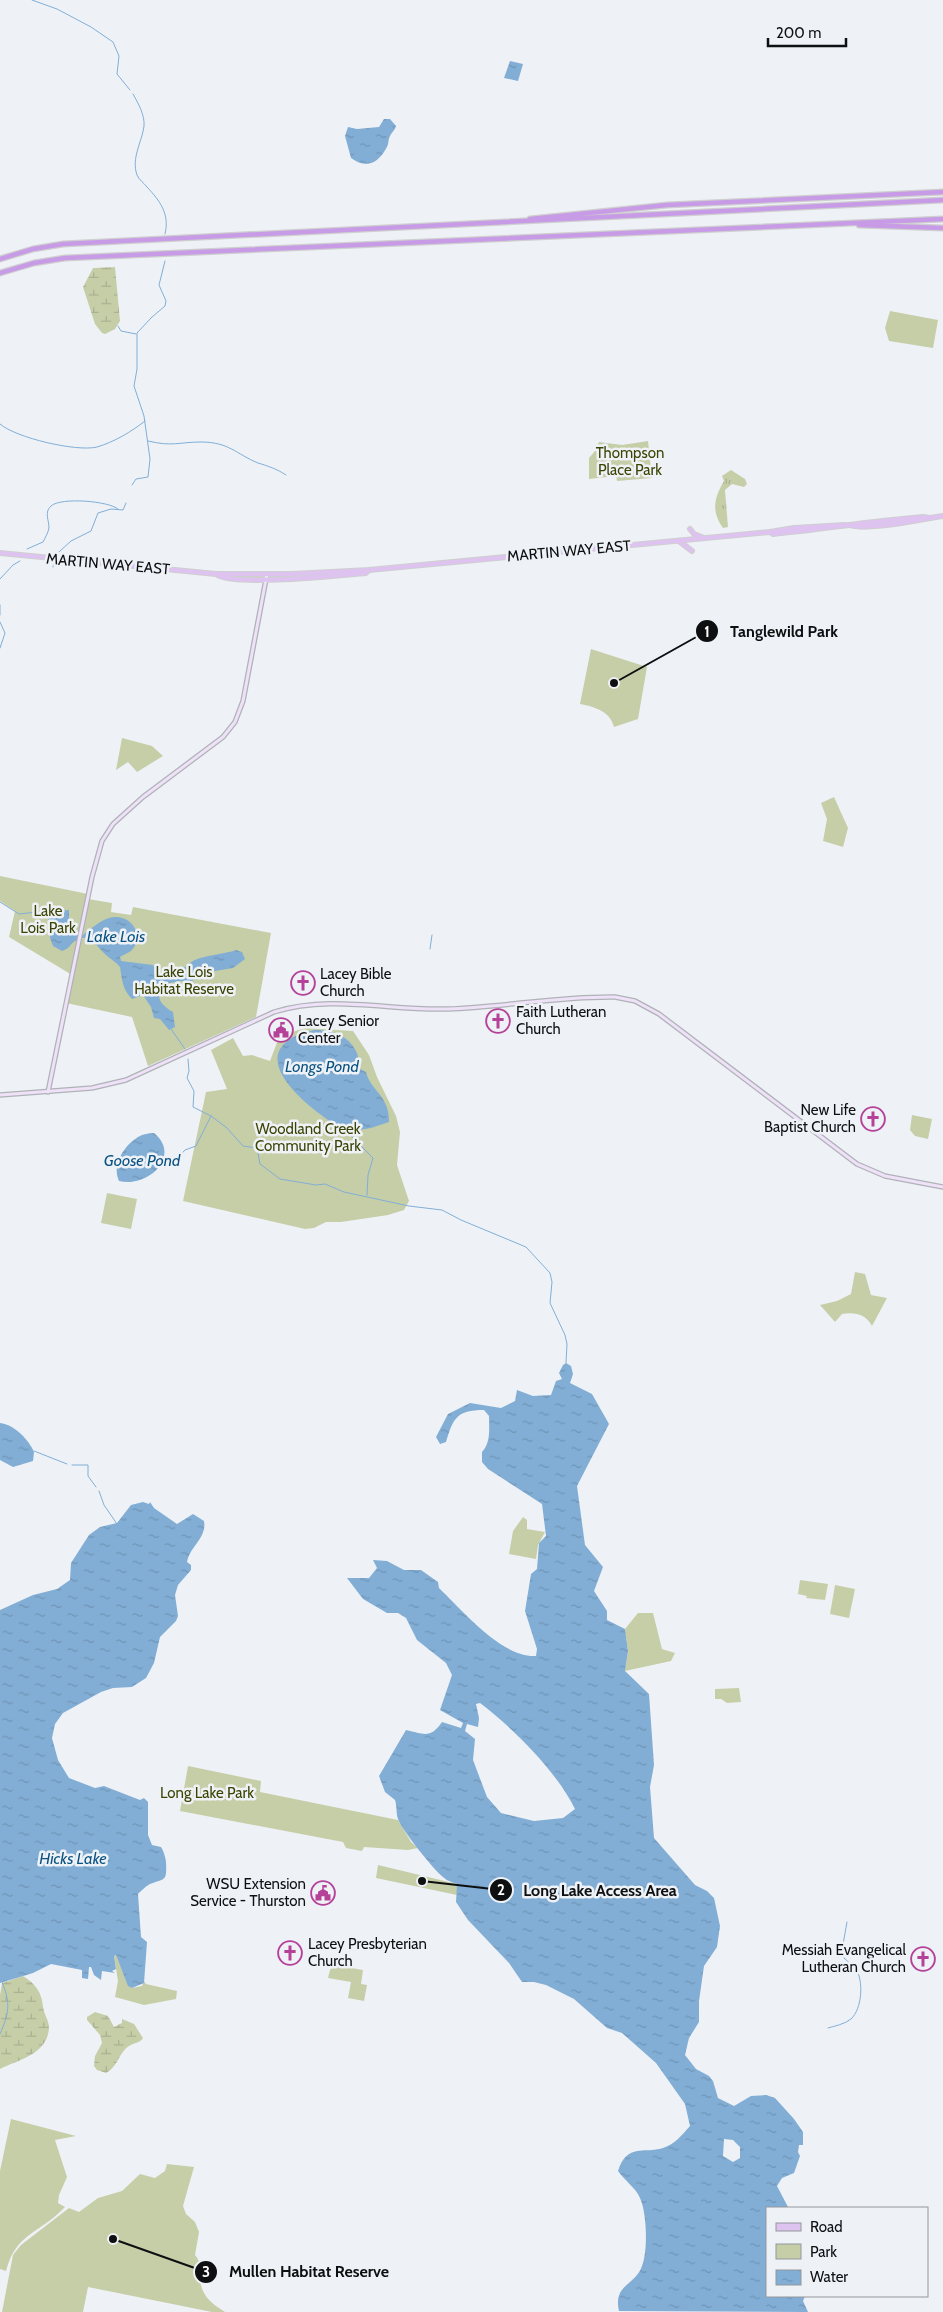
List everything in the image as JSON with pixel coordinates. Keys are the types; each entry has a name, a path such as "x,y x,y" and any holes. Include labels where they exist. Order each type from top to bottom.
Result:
{"highway":[{"path":"519,221 538,217 632,208 943,192"},
{"path":"0,259 32,249 63,244 943,200"},
{"path":"0,273 65,258 943,219"},
{"path":"838,224 889,228 943,228"}],"main road":[{"name":"MARTIN WAY EAST","path":"0,553 216,574 220,577 267,576 369,570 770,532 773,530 943,516"},
{"path":"690,529 694,534 707,538"},
{"path":"679,541 692,551"},
{"path":"48,1092 96,856 108,830 143,797 223,737 237,719 243,701 267,576"},
{"path":"0,1095 92,1088 130,1079 274,1012 300,1005 328,1004 448,1009 615,997 635,1001 659,1014 857,1164 885,1176 943,1188"}],"green space":[{"path":"115,267 120,321 115,329 105,334 95,324 83,287 93,268"},
{"path":"890,311 938,320 933,348 889,341 885,328"},
{"name":"Thompson Place Park","path":"648,441 652,478 617,481 616,476 589,479 589,458 599,442 622,445"},
{"path":"731,470 745,479 747,484 744,487 732,484 725,490 728,527 723,528 715,510 715,504 724,481 722,476"},
{"path":"591,649 647,667 638,719 614,727 605,713 596,708 580,704"},
{"path":"122,738 152,746 163,756 137,772 128,762 116,770"},
{"path":"834,797 848,828 843,847 823,841 827,819 821,803"},
{"name":"Lake Lois Habitat Reserve","path":"0,876 88,894 88,899 112,903 111,912 131,915 133,907 271,933 256,1017 148,1066 132,1017 66,1003 72,975 9,937 15,911 0,901"},
{"name":"Woodland Creek Community Park","path":"305,1028 353,1031 369,1055 377,1077 396,1116 400,1132 397,1165 409,1201 404,1210 388,1215 341,1222 326,1222 314,1228 305,1229 183,1201 206,1092 227,1089 211,1050 233,1038 243,1056 252,1055 270,1061 278,1040"},
{"path":"912,1115 932,1119 928,1139 915,1136 910,1130"},
{"path":"107,1193 137,1199 131,1229 101,1223"},
{"path":"855,1272 865,1274 871,1295 887,1298 872,1326 863,1316 851,1313 842,1314 835,1322 820,1305 837,1301 851,1294"},
{"path":"523,1517 527,1520 527,1529 545,1532 538,1545 536,1559 509,1554 513,1531"},
{"path":"800,1580 828,1584 825,1600 806,1598 807,1596 798,1594"},
{"path":"835,1585 855,1589 849,1618 830,1614"},
{"path":"638,1613 653,1613 662,1649 675,1653 671,1661 625,1671 628,1651 625,1629"},
{"path":"739,1688 741,1702 727,1703 721,1699 715,1699 715,1689"},
{"name":"Long Lake Park","path":"188,1766 261,1781 260,1792 398,1820 411,1842 418,1848 408,1850 364,1847 362,1851 346,1848 343,1842 180,1811"},
{"path":"378,1865 457,1884 457,1895 376,1878"},
{"path":"116,1955 129,1986 132,1988 142,1986 144,1981 146,1984 177,1991 176,1999 144,2005 115,1997 118,1981 114,1956"},
{"path":"334,1965 363,1970 361,1984 367,1985 364,2001 348,1998 351,1982 328,1978 330,1970"},
{"path":"23,1976 40,1993 49,2026 48,2035 39,2049 32,2054 0,2069 0,1995 2,1983"},
{"path":"95,2012 108,2016 114,2027 122,2023 122,2019 134,2024 143,2038 126,2049 113,2067 106,2073 97,2070 94,2066 95,2056 102,2043 100,2035 87,2020 87,2017"},
{"path":"11,2119 76,2136 55,2140 67,2177 59,2195 58,2203 65,2207 56,2216 23,2240 10,2258 6,2271 0,2269 0,2171"},
{"path":"167,2164 194,2167 183,2206 186,2214 195,2222 199,2232 195,2255 199,2262 201,2285 209,2300 225,2312 212,2312 88,2287 83,2312 2,2312 13,2255 21,2245 69,2208 79,2212 98,2198 122,2191 140,2174 155,2178 165,2171"}],"water":[{"path":"510,61 523,64 518,81 504,78"},
{"path":"384,119 390,119 396,126 389,137 387,147 380,157 376,161 367,164 351,158 345,136 348,127 357,129 379,127"},
{"name":"Lake Lois","path":"69,910 69,921 75,928 76,934 83,935 109,918 117,917 130,922 134,927 137,939 131,951 120,957 121,961 153,965 163,978 175,976 194,960 205,957 236,950 242,952 245,959 233,968 209,972 190,982 179,981 162,985 159,994 160,1001 173,1012 175,1027 169,1030 160,1019 154,1018 151,1007 143,995 132,999 123,984 120,967 93,941 82,938 62,951 53,946 50,938 51,922 45,916 51,911"},
{"name":"Longs Pond","path":"314,1030 327,1031 339,1035 354,1047 358,1055 360,1069 366,1072 371,1084 386,1106 389,1122 371,1128 347,1132 309,1106 285,1080 279,1066 278,1053 286,1042 292,1038"},
{"name":"Goose Pond","path":"154,1133 162,1142 164,1151 163,1160 158,1168 141,1180 119,1181 117,1168 124,1150 138,1137"},
{"path":"566,1363 571,1366 573,1374 570,1383 592,1394 609,1424 577,1486 585,1545 603,1567 594,1591 607,1611 607,1620 625,1629 628,1651 625,1671 649,1694 654,1765 650,1787 654,1838 695,1885 707,1891 714,1898 720,1926 717,1947 704,1966 699,2001 699,2022 689,2038 685,2055 696,2069 709,2076 713,2081 718,2098 734,2106 751,2096 766,2095 775,2098 803,2132 803,2145 799,2145 798,2152 800,2156 794,2173 782,2178 777,2186 788,2207 766,2207 766,2297 805,2297 803,2301 808,2312 619,2311 619,2295 639,2273 642,2266 646,2232 640,2198 618,2171 626,2156 631,2153 663,2148 681,2136 690,2126 685,2104 656,2063 622,2033 607,2028 574,1999 546,1985 522,1982 509,1963 468,1920 456,1902 457,1884 446,1880 439,1873 400,1824 395,1800 385,1792 379,1776 406,1730 427,1734 434,1731 442,1722 461,1728 463,1723 440,1710 452,1675 446,1663 417,1640 406,1618 398,1613 387,1613 363,1599 347,1578 369,1578 377,1568 373,1560 387,1561 404,1570 421,1570 438,1582 439,1588 471,1620 497,1641 523,1655 536,1656 537,1649 525,1611 531,1574 537,1569 539,1543 546,1536 542,1504 488,1469 482,1462 482,1452 487,1444 489,1430 489,1416 484,1410 467,1412 457,1417 446,1442 440,1444 436,1437 448,1414 470,1403 501,1408 515,1401 517,1390 533,1396 551,1395 556,1381 562,1379 559,1373","holes":["480,1703 493,1713 546,1766 575,1809 563,1818 534,1821 501,1813 487,1797 473,1760 475,1739 465,1731 467,1724 478,1727 479,1718 476,1704","724,2139 733,2140 740,2147 740,2158 733,2162 723,2156"]},
{"path":"0,1423 16,1430 25,1438 34,1452 33,1461 13,1467 0,1460"},
{"name":"Hicks Lake","path":"143,1502 149,1504 150,1502 154,1508 177,1524 193,1514 204,1521 201,1537 191,1551 187,1562 191,1565 191,1570 178,1585 175,1595 178,1616 176,1621 160,1637 154,1663 146,1678 132,1687 113,1688 101,1692 63,1713 55,1724 52,1738 58,1760 69,1778 95,1788 104,1786 140,1800 144,1798 148,1802 148,1835 152,1845 161,1847 166,1868 165,1876 162,1880 148,1885 138,1894 141,1937 147,1942 144,1983 132,1988 128,1986 116,1955 114,1956 116,1969 112,1971 115,1973 102,1971 101,1980 94,1975 91,1967 89,1967 88,1979 82,1978 82,1970 51,1964 33,1973 0,1983 0,1610 33,1595 57,1589 70,1580 71,1563 89,1535 100,1527 117,1523 131,1505"}],"waterway":[{"path":"32,0 57,9 91,27 113,42 119,56 117,74 130,90"},
{"path":"133,94 141,109 144,122 135,169 139,178 163,208 166,220 165,234"},
{"path":"132,485 136,479 148,477 150,459 144,416 134,386 137,369 137,333 165,306 166,301 159,285 165,261"},
{"path":"118,326 121,331 136,334"},
{"path":"0,424 32,439 62,446 88,448 97,447 116,439 145,421"},
{"path":"148,441 170,444 201,442 219,444 232,449 250,460 276,469 286,475"},
{"path":"27,549 43,542 49,528 48,511 56,503 85,501 105,504 118,509"},
{"path":"59,552 71,541 91,531 98,513 111,509 123,510 126,503"},
{"path":"0,579 13,565 20,561"},
{"path":"53,567 54,563"},
{"path":"0,605 0,615"},
{"path":"0,622 5,633 0,648"},
{"path":"0,902 19,914 37,912 47,916"},
{"path":"430,949 432,935"},
{"path":"171,1029 185,1049"},
{"path":"188,1059 189,1071 187,1078 194,1091 193,1107 211,1116 227,1128 243,1146 257,1148 260,1164 280,1179 316,1185 325,1184 344,1192 409,1206 442,1210 526,1247 550,1273 552,1282 550,1303 565,1335 567,1344 566,1363"},
{"path":"157,1167 169,1167 185,1150 196,1146 211,1116"},
{"path":"347,1132 373,1158 368,1175 367,1195"},
{"path":"34,1451 67,1464"},
{"path":"72,1465 88,1465 88,1476 96,1487"},
{"path":"99,1491 104,1505 117,1524"},
{"path":"847,1922 842,1950 844,1958 853,1966"},
{"path":"828,2028 849,2021 858,2009 861,1987 859,1974 856,1969"},
{"path":"0,2034 8,2008 7,1996 2,1982"}],"place":[{"name":"Tanglewild Park","path":"614,683"},
{"name":"Lacey Bible Church","path":"303,983"},
{"name":"Faith Lutheran Church","path":"498,1021"},
{"name":"Lacey Senior Center","path":"281,1030"},
{"name":"New Life Baptist Church","path":"873,1119"},
{"name":"Long Lake Access Area","path":"422,1881"},
{"name":"WSU Extension Service - Thurston","path":"323,1893"},
{"name":"Lacey Presbyterian Church","path":"290,1953"},
{"name":"Messiah Evangelical Lutheran Church","path":"923,1959"},
{"name":"Mullen Habitat Reserve","path":"113,2239"}],"park label":[{"name":"Lake Lois Park","path":"48,920"}]}
